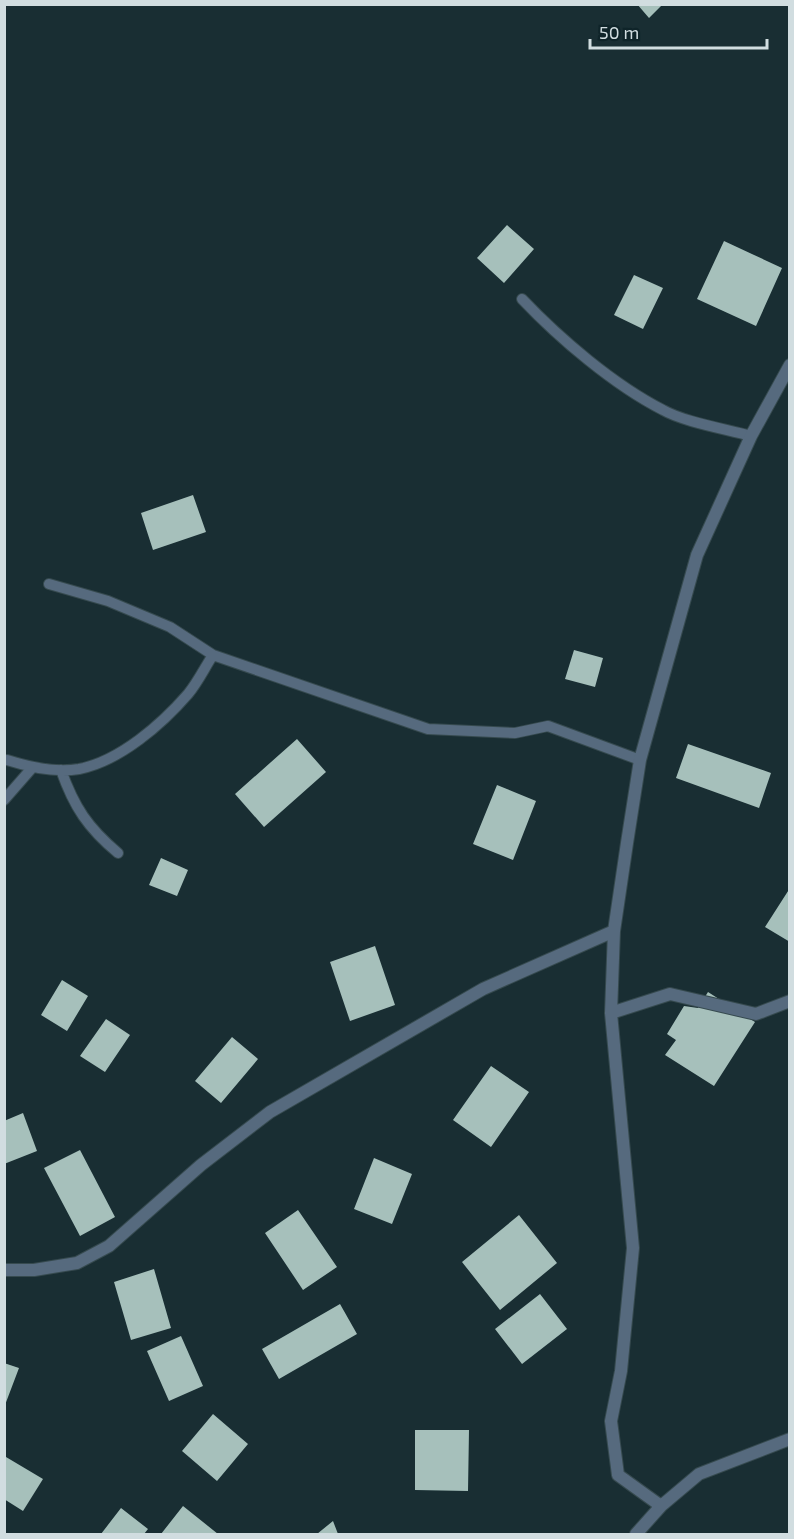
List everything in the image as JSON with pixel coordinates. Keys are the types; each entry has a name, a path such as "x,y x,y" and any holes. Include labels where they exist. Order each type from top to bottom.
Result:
{"street":[{"path":"661,1506 618,1475 611,1421 621,1371 633,1248 611,1013 614,931 640,760 697,555 751,436 789,365"},
{"path":"4,1270 34,1270 77,1263 109,1246 201,1165 270,1112 483,989 614,931"},
{"path":"611,1013 670,994 756,1014 789,1001"},
{"path":"636,1534 661,1506 699,1474 789,1439"}],"lane":[{"path":"522,299 544,322 599,368 664,411 751,436"},
{"path":"49,584 108,601 170,627 213,655 428,729 515,733 548,726 640,760"},
{"path":"6,760 32,768 61,770 80,769 110,757 152,730 189,693 213,655"},
{"path":"4,800 32,768"},
{"path":"61,770 70,798 93,832 118,853"}],"building":[{"path":"637,4 663,4 649,18"},
{"path":"507,225 534,249 504,283 477,258"},
{"path":"724,241 782,268 756,326 697,299"},
{"path":"634,275 663,288 643,329 614,315"},
{"path":"193,495 206,532 153,550 141,513"},
{"path":"574,650 603,658 595,687 565,679"},
{"path":"297,739 326,772 264,827 235,794"},
{"path":"688,744 771,773 759,808 676,778"},
{"path":"497,785 536,801 513,860 473,844"},
{"path":"161,858 188,870 177,896 149,885"},
{"path":"790,888 790,942 765,927"},
{"path":"375,946 395,1005 350,1021 330,962"},
{"path":"62,980 88,996 67,1031 41,1015"},
{"path":"708,992 755,1022 714,1086 665,1055 676,1040 667,1034 684,1006 698,1008"},
{"path":"106,1019 130,1035 105,1072 80,1056"},
{"path":"232,1037 258,1059 221,1103 195,1081"},
{"path":"491,1066 529,1092 491,1147 453,1120"},
{"path":"23,1113 37,1151 4,1164 4,1121"},
{"path":"80,1150 115,1217 80,1236 44,1168"},
{"path":"374,1158 412,1174 392,1224 354,1209"},
{"path":"298,1210 337,1267 303,1290 265,1233"},
{"path":"519,1215 557,1263 500,1310 462,1262"},
{"path":"154,1269 171,1328 131,1340 114,1282"},
{"path":"540,1294 567,1329 522,1364 495,1329"},
{"path":"340,1304 357,1334 279,1379 262,1349"},
{"path":"181,1336 203,1386 169,1401 147,1351"},
{"path":"4,1363 19,1368 5,1405 4,1405"},
{"path":"213,1414 248,1444 217,1481 182,1451"},
{"path":"415,1430 469,1430 468,1491 415,1490"},
{"path":"6,1457 43,1479 23,1511 4,1499"},
{"path":"183,1506 218,1534 161,1534"},
{"path":"121,1508 148,1529 144,1534 101,1534"},
{"path":"333,1521 338,1534 317,1534"}]}
